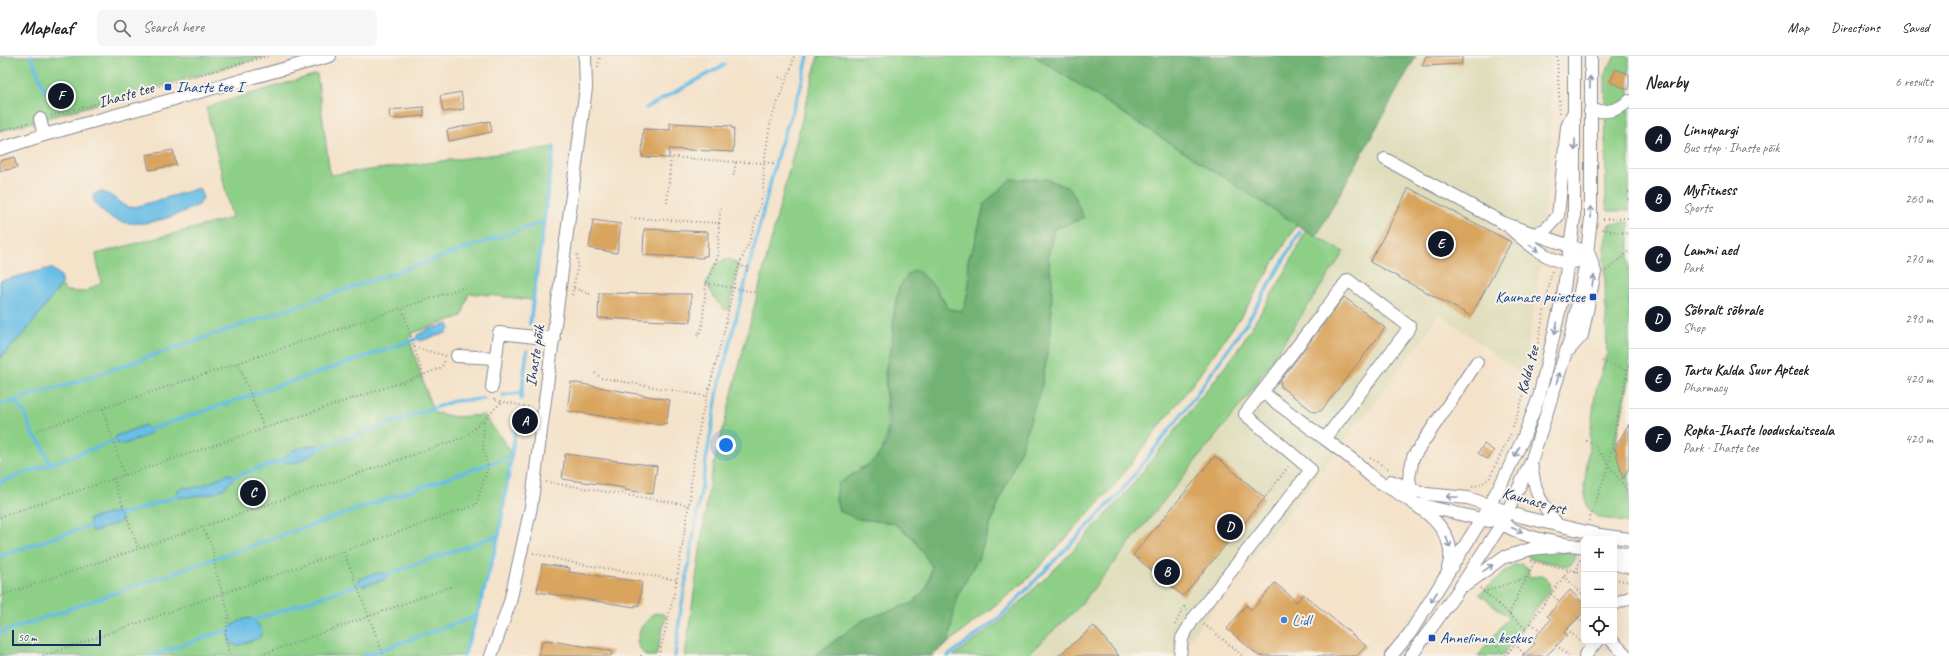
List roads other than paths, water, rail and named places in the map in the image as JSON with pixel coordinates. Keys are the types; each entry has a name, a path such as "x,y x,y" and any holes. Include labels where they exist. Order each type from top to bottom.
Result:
{"street":[{"name":"Ihaste tee","path":"0,149 44,135 330,56"},
{"name":"Ihaste põik","path":"491,656 510,602 531,507 586,88 585,56"},
{"name":"Kalda tee","path":"1391,656 1410,633 1482,520 1522,441 1539,397 1554,336 1569,262 1576,208 1576,106 1574,56"},
{"name":"Kalda tee","path":"1411,656 1457,592 1502,523 1506,512 1532,462 1571,336 1588,251 1592,218 1590,56"},
{"path":"1590,111 1601,112 1620,109 1629,101"},
{"path":"1535,234 1546,229 1558,216 1567,127 1576,106"},
{"path":"40,119 44,135"},
{"path":"1385,159 1505,224 1571,247 1588,251"},
{"path":"1505,224 1531,247 1554,259 1569,262 1578,260 1588,251"},
{"path":"1180,656 1182,638 1196,616 1311,470 1245,414 1348,280 1410,327 1325,439"},
{"path":"492,387 499,334 554,339"},
{"path":"452,356 496,358"},
{"path":"1414,503 1410,490 1409,478 1413,457 1477,362"},
{"path":"1262,392 1359,465 1373,478 1414,503 1433,519 1446,537 1451,551 1450,562 1444,580"},
{"path":"1532,462 1536,492 1557,524"},
{"path":"1359,465 1410,490 1437,496 1468,498 1489,505"},
{"path":"1414,503 1482,520 1502,523"},
{"name":"Kaunase pst","path":"1489,505 1506,512 1586,532 1629,540"},
{"name":"Kaunase pst","path":"1489,505 1502,523 1532,536 1580,549"},
{"path":"1617,545 1629,548"},
{"path":"1457,592 1502,558 1531,549 1580,549"},
{"path":"1617,553 1629,555"},
{"path":"1617,565 1629,567"},
{"path":"1617,603 1629,598"},
{"path":"1615,644 1627,656"}],"water":[{"path":"199,188 203,198 199,205 163,219 137,224 124,222 113,218 98,207 93,197 93,195 98,192 107,193 124,205 131,207"},
{"path":"51,268 61,276 61,285 27,330 0,358 0,281"},
{"path":"448,324 450,329 446,333 420,341 417,337 417,335 429,329"},
{"path":"145,425 151,433 150,434 128,443 118,445 115,439 116,436"},
{"path":"317,445 317,452 298,462 286,463 284,458 291,451"},
{"path":"227,474 233,475 234,478 228,485 215,493 179,498 176,495 178,490 183,487 194,488"},
{"path":"119,511 123,515 121,522 93,532 89,526 90,519"},
{"path":"385,573 387,579 362,586 359,584 360,579 373,574"},
{"path":"249,618 259,625 262,632 259,638 237,646 230,642 229,632 233,626 240,621"}],"waterway":[{"path":"31,56 45,92"},
{"path":"675,656 680,615 718,390 779,149 800,90 808,56"},
{"path":"646,108 724,65"},
{"path":"530,324 554,147"},
{"path":"14,401 32,394 58,388 543,222"},
{"path":"948,656 999,618 1119,494 1188,406 1248,321 1300,232"},
{"path":"413,340 422,337"},
{"path":"145,431 411,341"},
{"path":"521,399 527,351"},
{"path":"503,395 521,393"},
{"path":"314,450 454,401 484,399"},
{"path":"0,405 14,401 25,413 33,435 41,443 50,464"},
{"path":"464,656 477,616 499,535 516,427"},
{"path":"0,482 120,439"},
{"path":"0,633 511,456"},
{"path":"230,478 289,458"},
{"path":"119,516 181,495"},
{"path":"0,556 92,525"},
{"path":"386,575 499,535"},
{"path":"254,620 359,584"},
{"path":"363,656 477,616"},
{"path":"150,656 230,629"}],"place":[{"name":"Ihaste tee I","path":"168,87"},
{"name":"Ropka-Ihaste looduskaitseala","path":"61,96"},
{"name":"Tartu Kalda Suur Apteek","path":"1441,244"},
{"name":"Kaunase puiestee","path":"1593,297"},
{"name":"Linnupargi","path":"525,421"},
{"name":"Lammi aed","path":"253,493"},
{"name":"Sõbralt sõbrale","path":"1230,527"},
{"name":"MyFitness","path":"1167,572"},
{"name":"Lidl","path":"1284,620"},
{"name":"Annelinna keskus","path":"1432,638"}]}
